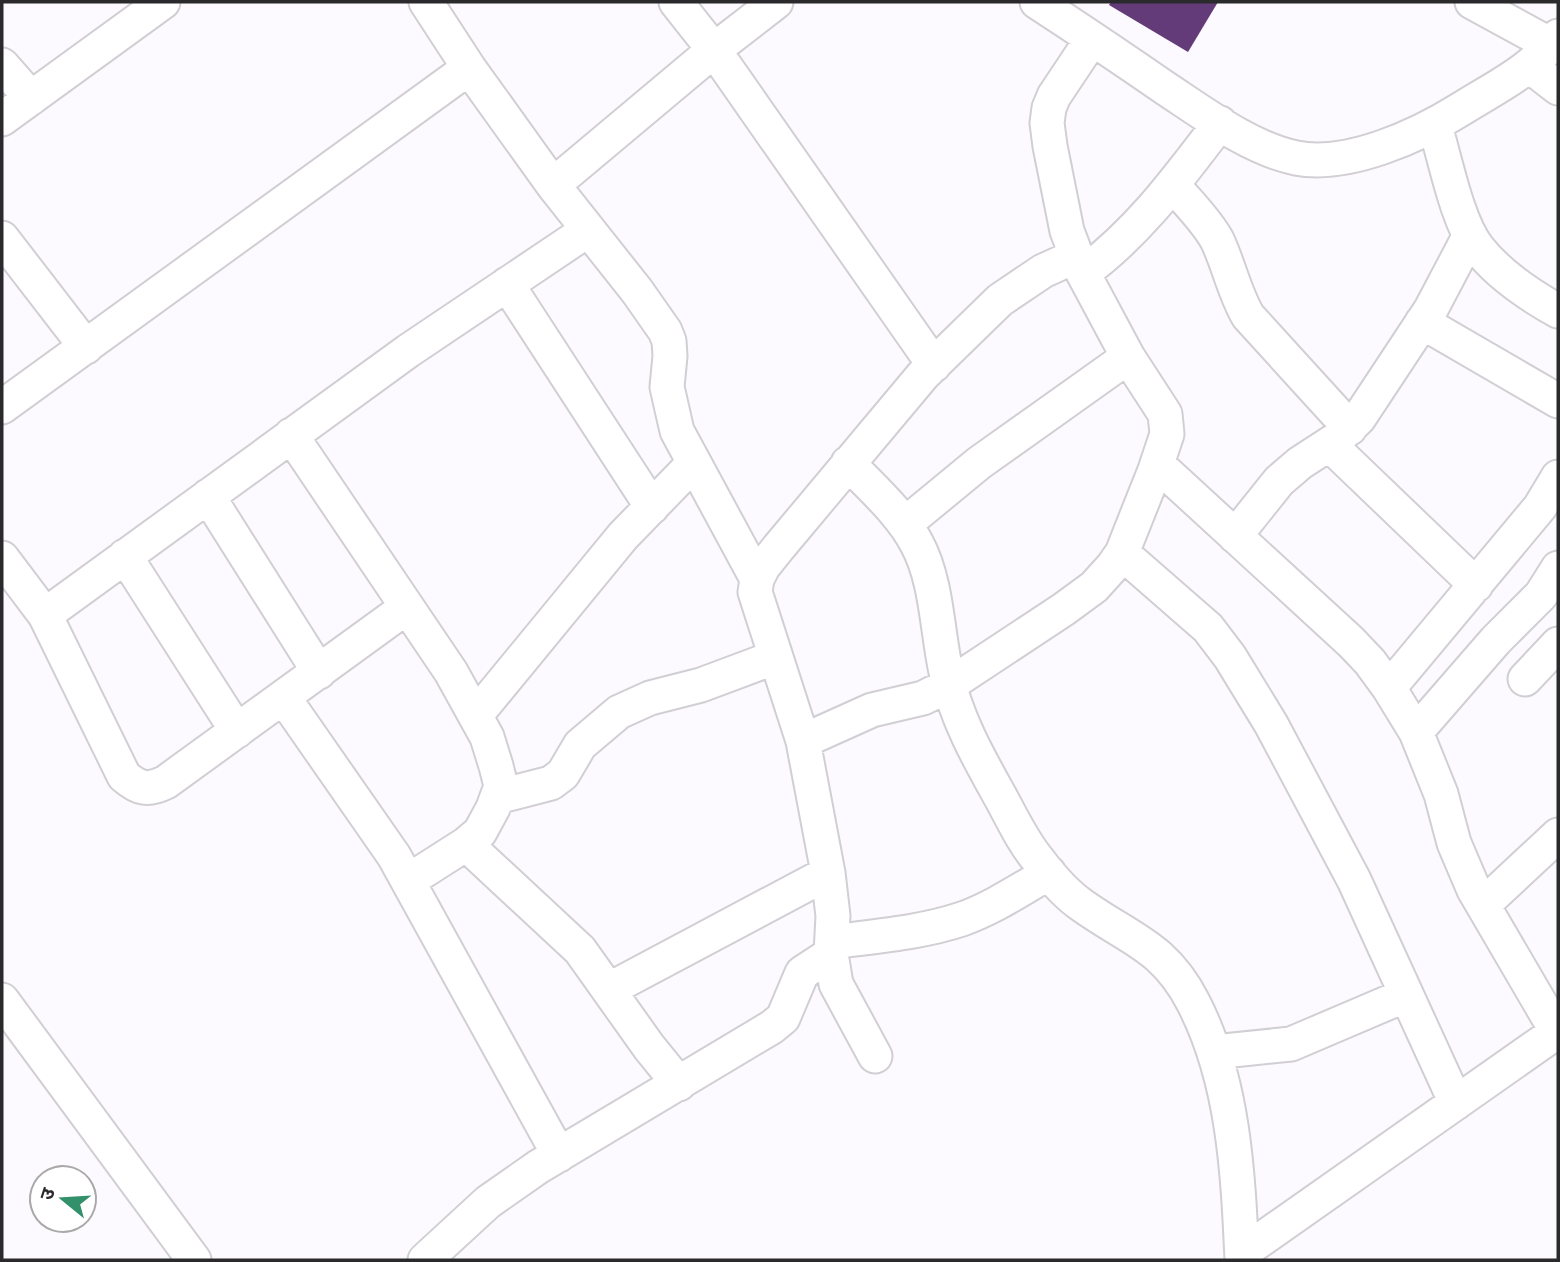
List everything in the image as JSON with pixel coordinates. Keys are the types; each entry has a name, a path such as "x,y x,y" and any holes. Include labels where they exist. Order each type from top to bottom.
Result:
{"street":[{"path":"426,2 469,68 553,185 637,291 665,331 669,341 667,387 677,431 757,579"},
{"path":"676,2 714,50 934,365"},
{"path":"553,185 714,50 776,2"},
{"path":"1037,2 1220,123 1268,149 1297,158 1330,160 1369,151 1435,125 1547,49"},
{"path":"1472,2 1547,49 1558,88"},
{"path":"2,119 158,3"},
{"path":"803,741 872,710 923,698 949,685 1094,587 1122,553 1167,434 1165,414 1128,357 1079,264 1067,231 1047,122 1054,96 1092,39"},
{"path":"2,65 30,98"},
{"path":"2,407 469,68"},
{"path":"875,1056 836,984 828,873 803,741 755,592 757,579 779,547 848,463 934,365 1000,300 1043,271 1079,264 1110,253 1129,236 1173,185 1220,123"},
{"path":"1435,125 1461,213 1477,247 1513,283 1558,311"},
{"path":"1173,185 1218,242 1237,298 1248,316 1340,437 1476,585"},
{"path":"45,615 408,351 588,230"},
{"path":"1235,536 1279,481 1300,463 1340,437 1359,418 1422,322 1470,235"},
{"path":"2,238 86,347"},
{"path":"507,284 652,507"},
{"path":"1422,322 1558,401"},
{"path":"905,524 979,463 1128,357"},
{"path":"291,435 451,672 487,737 496,766 501,786 480,832 408,881"},
{"path":"848,463 905,524 918,545 928,576 956,710 1017,830 1049,873 1081,905 1141,941 1167,964 1193,1002 1214,1052 1222,1080 1238,1183 1242,1256"},
{"path":"476,715 623,536 694,464"},
{"path":"1157,464 1351,642 1389,688 1416,732 1441,794 1454,843 1483,905 1558,1031 1242,1256"},
{"path":"1389,688 1540,507 1558,477"},
{"path":"208,496 319,672"},
{"path":"1122,553 1208,628 1230,657 1271,724 1354,880 1456,1103"},
{"path":"125,556 237,731"},
{"path":"2,558 45,615 124,776 136,787 151,789 166,782 407,607"},
{"path":"1416,732 1496,640 1541,595 1558,568"},
{"path":"1525,679 1558,644"},
{"path":"497,797 551,783 563,774 580,745 619,712 650,698 701,685 776,657"},
{"path":"284,698 394,856 559,1155"},
{"path":"1483,905 1558,835"},
{"path":"466,844 570,940 610,989 649,1047 679,1084"},
{"path":"610,989 828,873"},
{"path":"425,1260 488,1202 559,1155 772,1027 783,1018 802,973 832,948 962,919 1049,873"},
{"path":"1214,1052 1291,1044 1406,995"},
{"path":"2,1000 194,1260"}],"building":[{"path":"1111,2 1218,2 1188,52 1109,5"}]}
